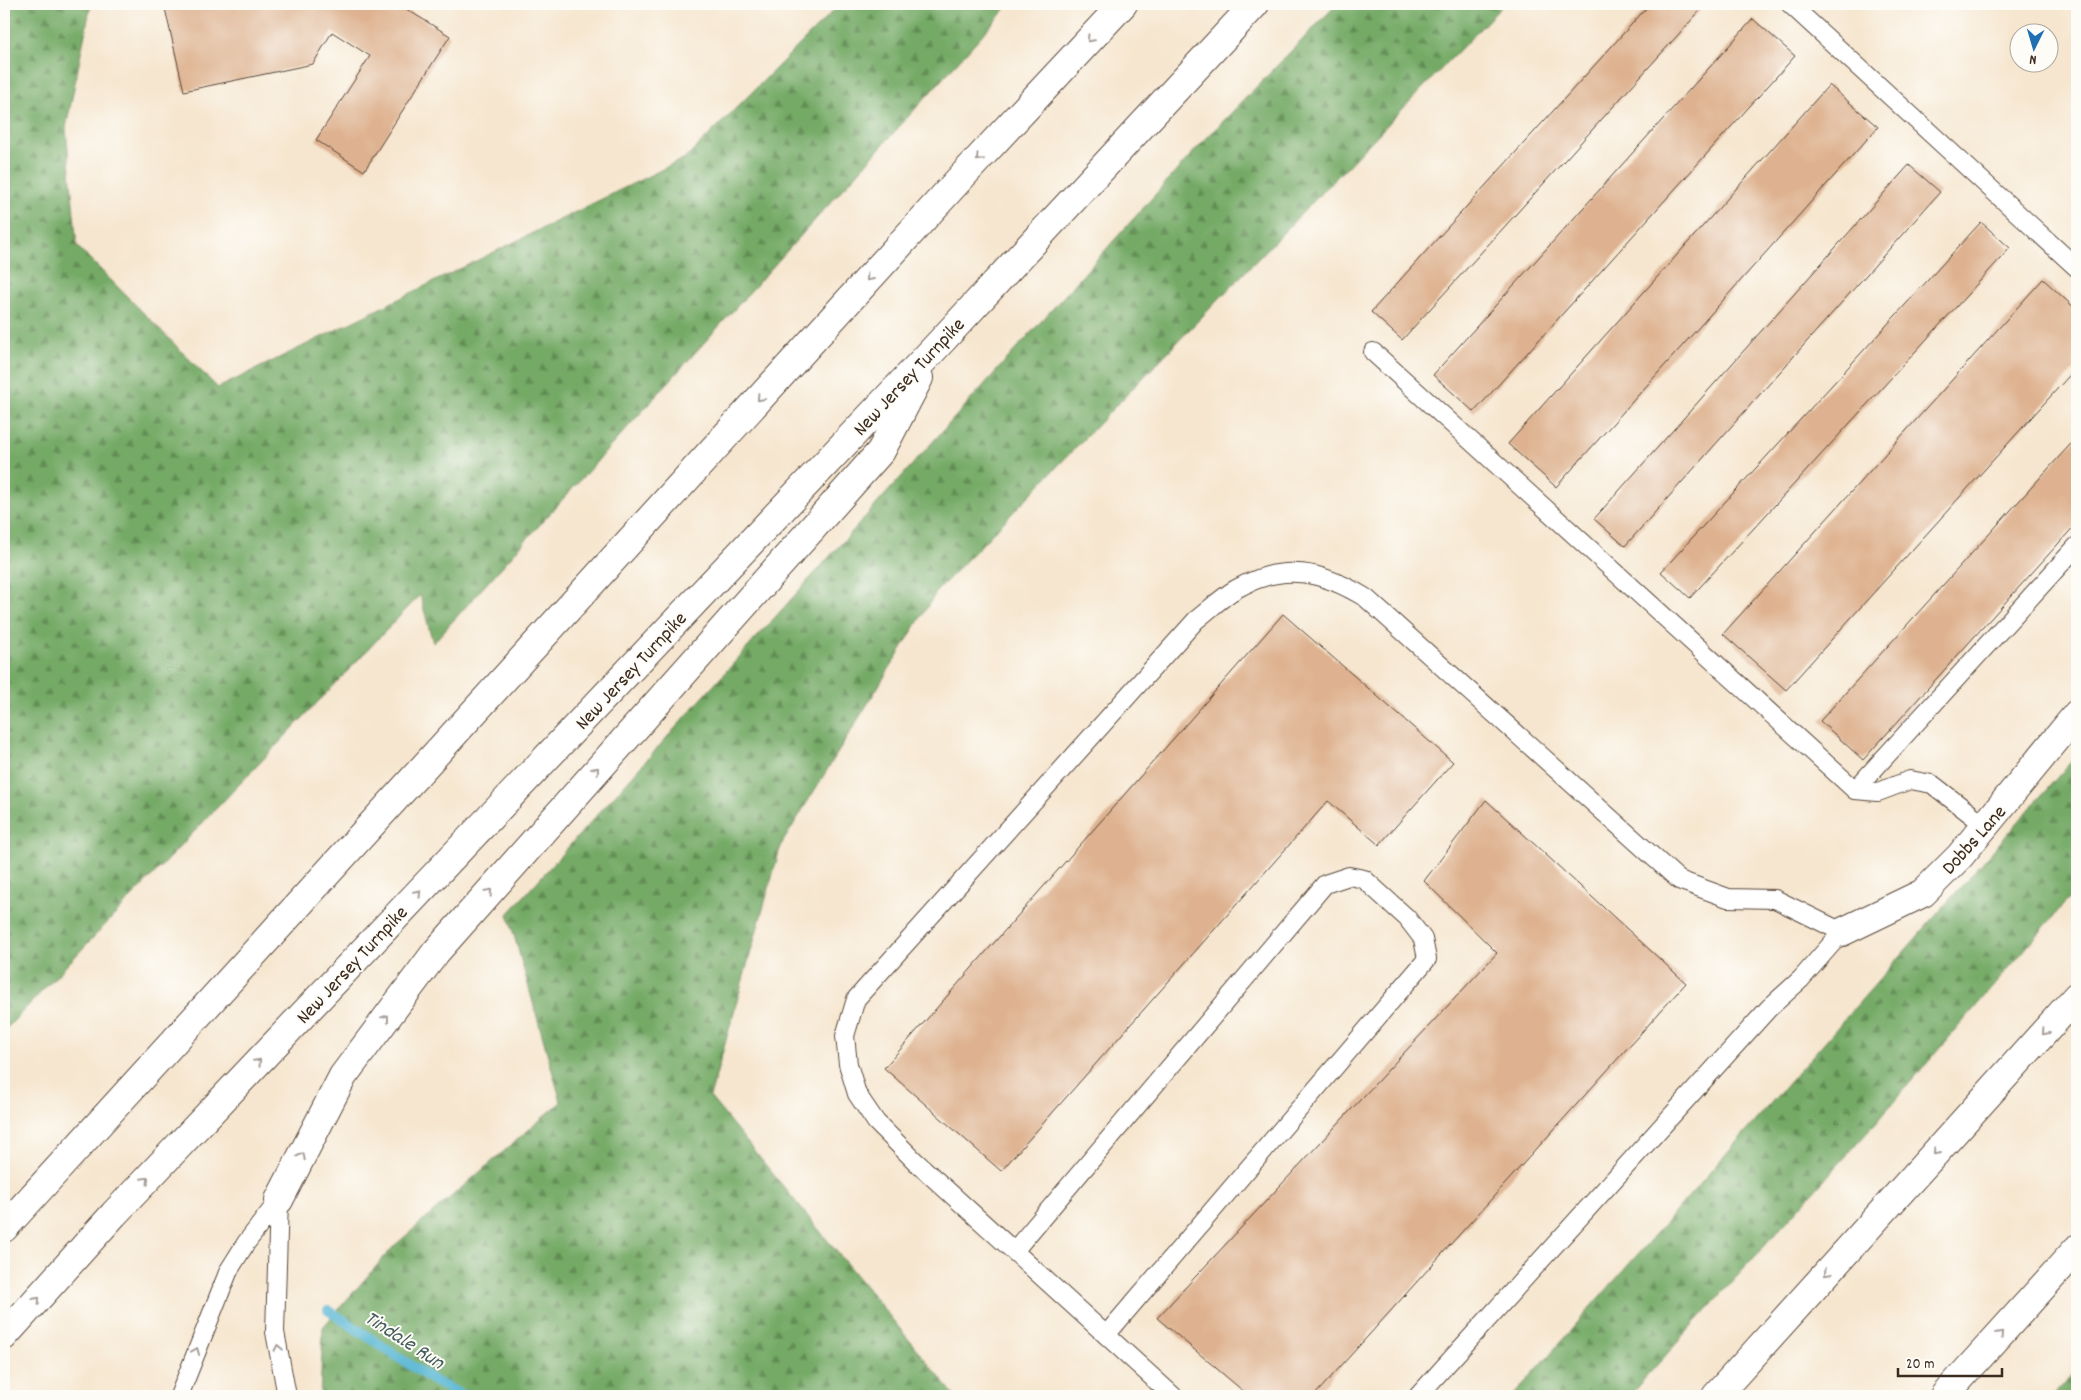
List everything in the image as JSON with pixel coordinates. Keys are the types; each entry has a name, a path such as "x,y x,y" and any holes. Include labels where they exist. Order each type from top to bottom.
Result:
{"main road":[{"path":"4,1228 922,220 1123,4"},
{"name":"New Jersey Turnpike","path":"4,1336 114,1214 934,349 1255,4"},
{"path":"279,1200 343,1076 436,952 881,450 934,349"},
{"name":"Dobbs Lane","path":"1842,932 1923,893 1960,856 1986,826 2077,714"},
{"path":"1716,1396 2077,996"},
{"path":"1944,1396 2077,1249"}],"lane":[{"path":"1790,4 2077,268"},
{"path":"1373,352 1855,790 1878,792 1910,780 1932,784 1986,826"},
{"path":"1855,790 2077,546"},
{"path":"1173,1396 902,1149 876,1122 857,1094 848,1064 845,1036 856,999 1196,620 1235,589 1264,577 1283,572 1306,573 1344,585 1366,598 1679,880 1728,898 1775,899 1842,932 1801,979 1769,1008 1418,1396"},
{"path":"1014,1251 1325,884 1349,876 1364,879 1372,886 1407,918 1423,940 1426,959 1106,1335"},
{"path":"179,1396 229,1270 246,1243 279,1200"},
{"path":"279,1200 275,1332 287,1396"}],"green space":[{"path":"4,4 91,4 66,128 77,246 218,388 687,157 840,4 1010,4 433,643 420,595 4,1031"},
{"path":"1337,4 1504,4 937,591 781,845 710,1097 955,1396 320,1396 323,1327 394,1246 561,1102 508,914 1198,147"},
{"path":"2077,755 2077,889 1866,1134 1629,1396 1513,1396"},
{"path":"2077,1370 2077,1396 2053,1396"}],"building":[{"path":"164,4 398,4 450,36 364,171 316,140 370,56 332,32 313,64 184,91"},
{"path":"1650,4 1706,4 1402,340 1371,312"},
{"path":"1753,19 1795,56 1474,412 1433,375"},
{"path":"1829,85 1878,127 1556,487 1508,444"},
{"path":"1909,165 1940,192 1625,546 1594,519"},
{"path":"1981,222 2010,248 1690,598 1661,572"},
{"path":"2043,279 2077,310 2077,367 1786,690 1723,634"},
{"path":"2077,437 2077,523 1863,760 1820,721"},
{"path":"1283,614 1453,762 1379,845 1328,801 1001,1171 884,1068"},
{"path":"1486,800 1686,983 1314,1396 1249,1396 1157,1318 1497,953 1424,881"}],"waterway":[{"name":"Tindale Run","path":"328,1310 434,1381 464,1396"}]}
